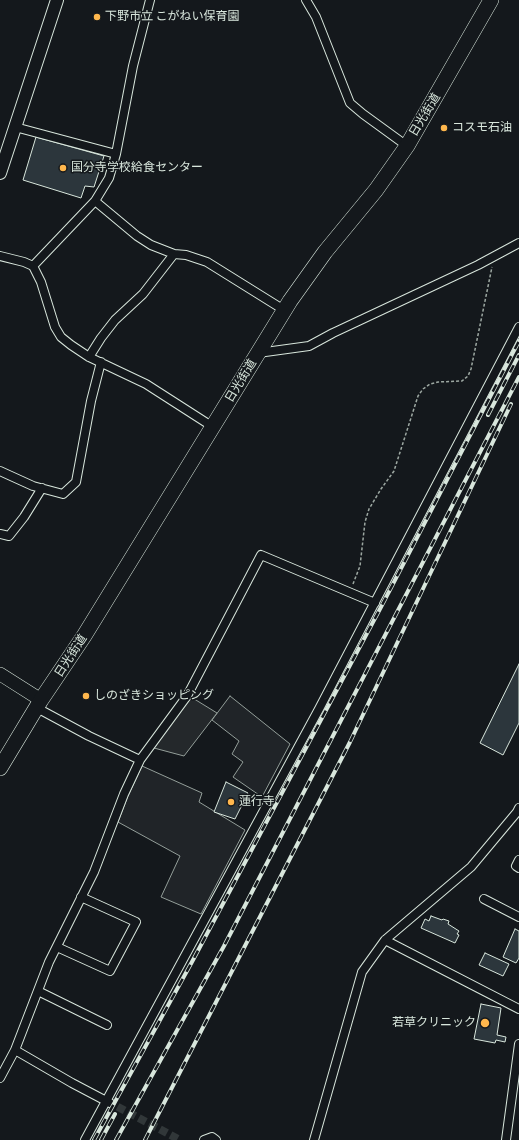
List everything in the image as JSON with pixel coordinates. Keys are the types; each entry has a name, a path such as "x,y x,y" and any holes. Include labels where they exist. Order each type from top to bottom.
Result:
{"highway":[{"name":"日光街道","path":"0,768 39,704 84,636 284,310 325,252 376,190 407,146 491,0"}],"main road":[{"path":"0,674 39,704"}],"street":[{"path":"0,173 57,0"},
{"path":"33,266 95,201 109,178 116,154 133,66 150,0"},
{"path":"306,0 316,17 350,103 407,146"},
{"path":"15,127 116,154"},
{"path":"95,201 146,242 174,254 186,255 207,262 284,310"},
{"path":"258,353 309,346 519,243"},
{"path":"89,357 115,320 143,294 174,254"},
{"path":"0,256 24,262 33,266 41,282 55,327 70,346 89,357 146,384 213,427"},
{"path":"85,1140 108,1102 319,710 519,327"},
{"path":"0,471 33,486 63,494 76,482 91,401 101,362"},
{"path":"0,534 9,536 24,517 42,488"},
{"path":"0,1078 15,1050 49,962 94,872 124,794 140,760 187,696 261,555 350,591 375,603"},
{"path":"39,704 89,736 140,760"},
{"path":"314,1140 362,972 385,940 470,867 519,808"},
{"path":"519,860 516,866 519,868"},
{"path":"57,947 110,971 136,922 81,897"},
{"path":"484,899 519,917"},
{"path":"385,940 519,1008"},
{"path":"38,990 107,1025"},
{"path":"506,1140 519,1044"},
{"path":"15,1050 108,1102"},
{"path":"204,1140 212,1137 216,1140"}],"path":[{"path":"350,591 360,566 365,522 369,509 394,471 418,396 423,389 430,384 438,382 462,381 468,376 471,369 494,256"}],"shaded area":[{"path":"230,696 290,744 262,797 233,777 243,762 232,754 239,741 212,720"},
{"path":"191,697 217,713 184,756 154,748"},
{"path":"142,766 202,793 199,802 245,830 201,914 161,897 180,856 118,822"}],"building":[{"name":"国分寺学校給食センター","path":"36,137 104,156 94,187 85,186 81,198 23,180"},
{"path":"519,664 519,723 503,755 480,743"},
{"name":"蓮行寺","path":"226,782 248,793 235,819 214,812"},
{"path":"431,916 449,921 448,924 459,931 457,934 459,935 455,943 421,928 425,919 429,921"},
{"path":"515,929 519,931 519,958 516,963 503,957"},
{"path":"485,953 509,964 503,976 479,965"},
{"path":"481,1004 501,1008 497,1035 506,1037 505,1042 496,1040 495,1043 474,1039"}],"tunnel":[{"path":"107,1101 180,1140"}],"railway":[{"path":"94,1140 193,960 381,607 519,341"},
{"path":"488,415 519,355"},
{"path":"116,1140 224,946 519,377"},
{"path":"145,1140 350,742 511,404"},
{"path":"101,1140 115,1114"}],"place":[{"name":"下野市立 こがねい保育園","path":"97,17"},
{"name":"コスモ石油","path":"444,128"},
{"name":"国分寺学校給食センター","path":"63,168"},
{"name":"しのざきショッピング","path":"86,696"},
{"name":"蓮行寺","path":"231,802"},
{"name":"若草クリニック","path":"485,1023"}]}
